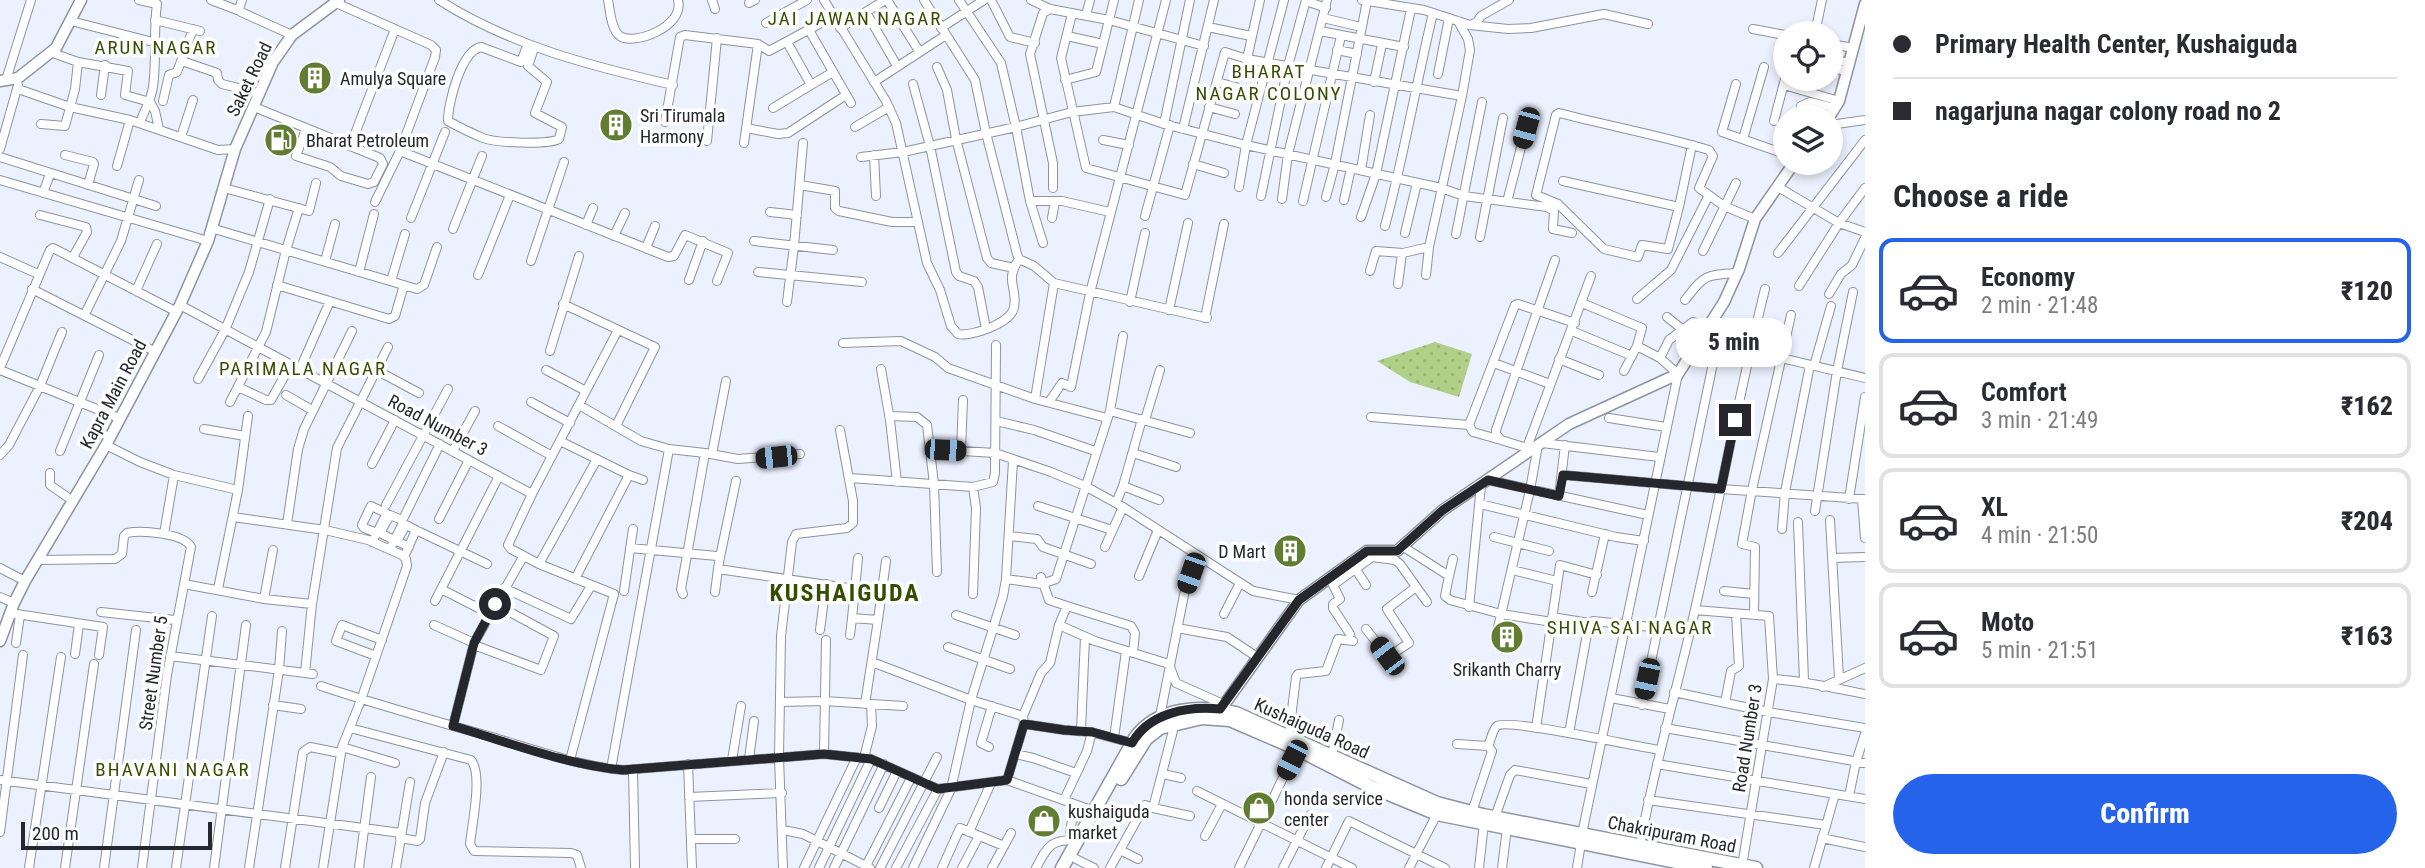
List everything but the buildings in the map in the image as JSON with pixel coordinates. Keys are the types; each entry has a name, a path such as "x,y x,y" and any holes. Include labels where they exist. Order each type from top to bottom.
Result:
{"main road":[{"name":"Kushaiguda Road","path":"1160,716 1208,708 1236,713 1437,803 1472,812 1507,828 1581,839"},
{"name":"Kushaiguda Road","path":"1074,864 1146,739 1160,728 1219,710"},
{"name":"Kushaiguda Road","path":"1219,710 1230,720 1297,749 1369,786 1437,814 1489,820 1581,839"},
{"path":"1062,868 1132,743 1144,725 1160,716"},
{"name":"Chakripuram Road","path":"1581,839 1640,845 1709,865"},
{"name":"Chakripuram Road","path":"1581,839 1660,864 1749,867"}],"street":[{"path":"31,0 3,81 18,84 70,107 130,120 234,156"},
{"path":"0,149 18,84 56,48 81,0"},
{"path":"139,0 157,4 153,41 156,57 150,102 159,129"},
{"path":"211,0 292,35"},
{"path":"240,11 243,0"},
{"path":"439,0 531,47 589,65 673,85"},
{"path":"608,0 616,31 620,37 628,40 669,26 680,9 678,0"},
{"path":"766,23 796,3 807,0"},
{"path":"824,0 896,123 927,263 940,290 951,326 958,334 965,335 1000,323 1011,314 1014,307 1014,268 1019,259 975,80 924,0"},
{"path":"841,28 886,0 919,51"},
{"path":"959,0 1000,64 1016,127 1030,201 1043,243"},
{"path":"874,82 984,0"},
{"path":"991,0 1010,37 1035,43"},
{"path":"1062,11 1065,0"},
{"path":"1086,15 1090,0"},
{"path":"1065,80 1096,72 1114,0"},
{"path":"1114,107 1139,0"},
{"path":"1049,402 1062,383 1071,387 1090,293 1166,0"},
{"path":"1145,216 1167,124 1190,0"},
{"path":"1183,129 1214,0"},
{"path":"1247,59 1260,0"},
{"path":"1239,187 1245,145 1284,0"},
{"path":"1470,25 1477,22 1480,16 1509,0"},
{"path":"1818,21 1822,0"},
{"path":"337,1 431,45 436,50 400,151 375,202"},
{"name":"Saket Road","path":"234,156 273,61 292,35 337,1"},
{"path":"1261,197 1288,66 1306,1 1326,4 1289,154 1282,199"},
{"path":"1326,197 1360,40 1365,1 1433,13 1470,25 1508,29 1604,14 1647,24"},
{"path":"1037,2 1050,9 1109,20 1204,46"},
{"path":"1835,105 1858,42 1865,4"},
{"path":"1050,9 1043,13 1030,54 1053,163 1053,188"},
{"path":"1361,218 1376,174 1411,9"},
{"path":"866,12 897,66"},
{"path":"1385,226 1398,179 1415,88 1433,13"},
{"path":"1072,14 1060,58 1086,168 1185,195 1226,52 1247,59 1332,75 1462,96"},
{"path":"665,122 673,85 677,40 680,37 684,35 758,44 769,51 834,16"},
{"path":"1323,18 1362,27"},
{"path":"155,20 197,30 177,72 169,75 163,102"},
{"path":"1438,74 1454,20"},
{"path":"1426,275 1432,231 1470,50 1468,39 1454,20"},
{"path":"71,21 153,41"},
{"path":"1208,27 1251,36"},
{"path":"353,139 395,29"},
{"path":"1754,29 1773,33"},
{"path":"746,128 778,134 788,133 849,99 808,30"},
{"path":"1320,31 1404,47"},
{"path":"1067,36 1103,44"},
{"path":"1303,201 1341,36"},
{"path":"707,141 717,38"},
{"path":"787,42 811,85"},
{"path":"744,143 758,44"},
{"path":"1374,82 1382,44"},
{"path":"481,47 525,64 547,82 535,114 562,127 559,139 554,142 518,143 491,140 448,121 461,64 475,48 481,47"},
{"path":"525,64 531,47"},
{"path":"1337,50 1357,54"},
{"path":"50,52 78,62 128,71 125,95 150,102"},
{"path":"182,61 217,73 222,84 258,93"},
{"path":"41,124 65,126 78,62"},
{"path":"101,95 105,65"},
{"path":"1843,65 1848,67"},
{"path":"937,67 947,90 956,139 987,258 991,262 1014,268"},
{"path":"1743,139 1764,67"},
{"path":"1843,67 1848,67"},
{"path":"772,108 833,72"},
{"path":"1217,82 1236,87"},
{"path":"913,84 930,146 956,272 959,276 974,281 978,287 986,328"},
{"path":"1736,84 1722,132 1773,150"},
{"path":"1801,91 1827,105"},
{"path":"181,137 193,100"},
{"path":"140,123 144,108 150,102"},
{"path":"1456,234 1482,102"},
{"path":"1804,105 1817,102 1824,105"},
{"path":"254,107 380,158 383,164 374,182 368,184 341,176 330,167 296,156 306,129"},
{"path":"855,127 888,107"},
{"path":"861,157 903,152 1072,112 1114,107 1245,145 1464,195 1551,208 1554,211 1553,229 1572,233"},
{"path":"1209,107 1235,114"},
{"path":"1692,145 1668,249 1642,245 1638,257 1604,249 1558,204 1535,193 1557,113 1643,131 1692,145 1709,150 1713,153 1699,188 1724,206 1755,219"},
{"path":"1361,170 1370,114"},
{"path":"1480,237 1503,118"},
{"path":"117,166 130,120"},
{"path":"1843,123 1865,120"},
{"path":"1507,202 1526,128"},
{"path":"411,218 445,132"},
{"path":"1103,140 1129,145"},
{"path":"1778,253 1865,140"},
{"path":"787,302 803,143"},
{"path":"218,150 234,156"},
{"path":"400,151 671,258 685,235 703,241 727,253 717,281"},
{"path":"65,155 93,162 88,184"},
{"path":"874,155 876,196"},
{"name":"Kapra Main Road","path":"1,634 25,581 106,444 178,308 208,241 234,156"},
{"path":"453,229 482,156"},
{"path":"0,157 156,206"},
{"path":"531,261 564,162"},
{"path":"1193,164 1224,173"},
{"path":"1344,200 1351,168"},
{"path":"43,193 50,174"},
{"path":"1577,868 1591,784 1678,373 1724,302 1739,268 1755,219 1786,175"},
{"path":"0,180 208,241"},
{"path":"85,314 129,218 139,180"},
{"path":"1563,181 1679,207"},
{"path":"224,188 309,211 316,183"},
{"path":"1405,233 1417,183"},
{"path":"1703,251 1736,183"},
{"path":"800,186 835,191 835,208 839,211 892,222 917,222"},
{"path":"1779,187 1839,223 1865,232"},
{"path":"1799,286 1865,188"},
{"path":"478,275 510,195"},
{"path":"1637,299 1671,270 1708,197"},
{"path":"198,379 225,330 249,272 270,199"},
{"path":"1030,201 1055,201 1110,212"},
{"path":"1052,218 1055,201"},
{"path":"230,402 271,316 299,208"},
{"path":"586,225 593,208"},
{"path":"770,212 797,215"},
{"path":"614,236 625,213"},
{"path":"359,272 374,214"},
{"path":"40,215 86,227 87,232 73,257 53,248 50,250 0,369 119,418"},
{"path":"1169,310 1188,223"},
{"path":"325,261 335,224"},
{"path":"1019,259 1034,266 1053,282 1090,293 1206,318 1224,224"},
{"path":"646,248 655,226"},
{"path":"211,228 417,289 422,288 437,247"},
{"path":"1130,302 1145,233"},
{"path":"391,281 405,234"},
{"path":"1829,293 1841,274 1852,265 1865,238"},
{"path":"689,280 703,241"},
{"path":"754,241 833,250"},
{"path":"135,291 157,244"},
{"path":"1370,271 1376,251 1402,253 1430,246"},
{"path":"1398,284 1402,253"},
{"path":"550,351 579,256"},
{"path":"0,257 38,274"},
{"name":"Road Number 3","path":"73,257 135,291 178,308 291,364 532,494"},
{"path":"1501,440 1496,430 1555,260"},
{"path":"1685,300 1700,280 1739,268"},
{"path":"758,272 862,282"},
{"path":"1497,632 1530,490 1533,448 1550,384 1591,276"},
{"path":"1035,398 1053,282"},
{"path":"277,285 393,318 404,285"},
{"path":"32,289 156,352"},
{"path":"1640,845 1648,800 1695,610 1749,351 1765,289"},
{"path":"1815,511 1837,371 1853,292"},
{"path":"300,369 330,301"},
{"path":"1582,303 1642,328 1637,346 1624,371"},
{"path":"563,304 655,348 615,426"},
{"path":"1469,425 1516,304 1537,310 1632,356"},
{"path":"1782,529 1785,492 1812,366 1831,306"},
{"path":"1695,610 1754,615 1755,547 1742,544 1791,315"},
{"path":"1667,317 1682,329"},
{"path":"1660,358 1666,344 1682,329 1696,322 1709,328"},
{"path":"570,760 614,594 539,564 508,545 618,330"},
{"path":"287,524 298,449 325,383 352,331"},
{"path":"0,455 9,445 40,386 62,332"},
{"path":"1006,579 1056,579 1108,414 1123,336"},
{"path":"1702,339 1865,378"},
{"path":"843,343 901,341 935,357 948,368 1035,398 1144,419 1190,433"},
{"path":"1642,705 1717,344"},
{"path":"850,478 973,487 993,482 996,345"},
{"path":"1637,346 1660,358 1678,373"},
{"path":"170,656 309,673 312,604 337,447 388,347"},
{"path":"60,451 99,355"},
{"path":"1559,359 1598,375"},
{"path":"1494,363 1550,384"},
{"path":"238,387 271,400 291,364"},
{"path":"881,369 897,482"},
{"path":"376,370 419,393"},
{"path":"546,370 586,391"},
{"path":"1105,547 1160,370"},
{"path":"1289,735 1296,677 1298,674 1326,671 1338,639 1352,637 1332,606 1340,599 1333,585 1367,551 1397,551 1443,510 1569,424 1678,373"},
{"path":"683,594 681,589 687,554 726,381"},
{"path":"386,505 448,389"},
{"path":"286,395 313,410"},
{"path":"1849,499 1865,397"},
{"path":"961,450 963,400"},
{"path":"531,402 570,423"},
{"path":"579,405 641,441 669,449 751,459 800,454"},
{"path":"453,451 475,411"},
{"path":"218,589 238,490 248,416"},
{"path":"889,416 923,419 927,425 934,484 937,572"},
{"path":"1371,417 1469,425"},
{"path":"1609,418 1666,427"},
{"path":"372,464 395,420"},
{"path":"996,421 1034,430 1096,451"},
{"path":"1469,425 1473,432 1533,448 1565,445 1659,457"},
{"path":"498,426 552,456"},
{"path":"204,429 245,436"},
{"path":"783,868 779,757 781,636 794,534 847,527 853,523 850,478 840,430"},
{"path":"560,441 643,480"},
{"path":"106,444 140,462 174,475 238,490"},
{"path":"404,517 440,444"},
{"path":"1559,496 1565,445"},
{"path":"611,769 669,449"},
{"path":"930,449 995,453 1051,472 1120,505 1253,591 1299,600"},
{"path":"1133,453 1176,467"},
{"path":"539,564 597,459"},
{"path":"439,519 469,460"},
{"path":"913,868 951,789 971,700 1003,596 1013,460"},
{"path":"50,473 50,485 73,501"},
{"path":"37,560 115,559 122,554 124,536 127,533 164,534 174,475"},
{"path":"575,579 629,475"},
{"path":"1563,475 1863,499 1865,538"},
{"path":"435,601 499,476"},
{"path":"715,593 736,481"},
{"path":"1485,483 1648,515"},
{"path":"1469,607 1480,504 1485,483"},
{"path":"1123,486 1160,500"},
{"path":"973,487 976,508 973,594"},
{"path":"1480,504 1644,541"},
{"path":"1038,506 1112,530"},
{"path":"233,517 374,537 404,557 407,566 341,750 323,868"},
{"path":"1829,520 1839,678"},
{"path":"1798,522 1804,681"},
{"path":"624,591 633,529"},
{"path":"1139,576 1158,530"},
{"path":"420,532 487,564"},
{"name":"Street Number 5","path":"142,868 175,620 189,561 189,542 164,534"},
{"path":"1592,592 1605,534"},
{"path":"1009,536 1037,539 1043,547 1091,564"},
{"path":"1494,537 1549,551"},
{"path":"390,550 394,540"},
{"path":"1402,546 1449,576"},
{"path":"404,557 409,547"},
{"path":"630,548 720,557"},
{"path":"264,599 273,550"},
{"path":"1160,716 1185,590 1197,555"},
{"path":"453,726 474,644 523,556"},
{"path":"1169,664 1176,683 1219,710 1299,600 1372,557 1395,560 1400,564 1427,602"},
{"path":"1832,558 1865,557"},
{"path":"850,635 858,558"},
{"path":"1453,559 1446,598 1469,607 1552,620 1593,621 1690,631"},
{"path":"819,868 830,847 864,758 872,726 868,704 886,561"},
{"path":"1536,728 1560,565 1597,575"},
{"path":"1354,566 1366,585"},
{"path":"0,568 25,581"},
{"path":"718,569 855,589"},
{"path":"1512,570 1557,581"},
{"path":"1041,580 1049,600 1131,626 1135,633 1129,652 1114,738"},
{"path":"1224,614 1240,583"},
{"path":"184,584 264,599 312,604"},
{"path":"820,630 825,584"},
{"path":"504,588 571,619 591,586"},
{"path":"1366,629 1388,657 1409,643 1387,608 1416,587"},
{"path":"441,589 490,614"},
{"path":"1724,591 1754,594"},
{"path":"0,597 14,610 103,627 65,868"},
{"path":"434,625 541,670 554,636 495,604"},
{"path":"1007,780 1024,720 1041,673 1050,663 1059,625 1067,606"},
{"path":"14,610 16,643"},
{"path":"102,612 175,620"},
{"path":"1726,703 1731,671 1739,667 1736,614"},
{"path":"176,868 212,615"},
{"path":"956,615 1015,635"},
{"name":"Road Number 3","path":"1749,867 1751,814 1773,678 1769,616 1754,615"},
{"path":"852,618 878,620"},
{"path":"1569,733 1589,623"},
{"path":"75,654 79,624"},
{"path":"214,868 246,625"},
{"path":"376,656 336,642 342,625 382,640"},
{"path":"1059,625 1085,637 1169,664"},
{"path":"1177,628 1227,636 1258,657"},
{"path":"104,868 116,795 136,630"},
{"path":"249,868 279,670 282,631"},
{"path":"1081,730 1085,637"},
{"path":"824,754 826,640"},
{"path":"948,647 1010,669"},
{"path":"0,832 4,780 23,655"},
{"path":"29,868 61,657"},
{"path":"872,662 1024,720 1064,730 1092,732 1132,743"},
{"path":"1823,687 1865,668"},
{"path":"1773,678 1804,681 1865,694"},
{"path":"321,686 570,760 611,769 824,754 864,758 884,764 938,789 1007,780 1094,811"},
{"path":"1674,692 1768,712 1865,728"},
{"path":"1611,698 1670,709"},
{"path":"780,702 824,701 903,706"},
{"path":"273,705 301,709"},
{"path":"732,760 741,706"},
{"path":"989,747 981,743 992,706"},
{"path":"1332,755 1339,720"},
{"path":"749,759 754,721"},
{"path":"1153,808 1175,723"},
{"path":"1488,746 1497,726 1502,724 1660,750"},
{"path":"350,728 471,760 476,766 470,844 474,852 571,853 577,855 581,868"},
{"path":"1665,728 1860,763"},
{"path":"1063,800 1087,751 1092,732"},
{"path":"1849,796 1860,763 1865,734"},
{"path":"1457,744 1488,746 1492,751 1472,812"},
{"path":"285,868 303,752 310,747 341,750 395,763"},
{"path":"1239,868 1297,749"},
{"path":"4,780 365,828 420,839 425,803 444,752"},
{"path":"1015,754 1076,773"},
{"path":"880,868 937,757"},
{"path":"804,868 864,758"},
{"path":"688,764 692,868"},
{"path":"834,868 884,764"},
{"path":"1657,764 1865,799"},
{"path":"634,769 635,868"},
{"path":"1479,868 1489,820 1510,775 1516,770 1591,784"},
{"path":"879,808 897,771"},
{"path":"1163,774 1181,778"},
{"path":"359,868 372,777"},
{"path":"783,830 803,834 868,867 911,778"},
{"path":"396,868 410,782"},
{"path":"969,832 991,783"},
{"path":"896,868 938,789"},
{"path":"1197,791 1352,868"},
{"path":"689,797 782,793"},
{"path":"1814,868 1835,794"},
{"path":"1648,800 1826,825"},
{"path":"1205,836 1222,804"},
{"path":"1110,868 1145,805 1190,816"},
{"path":"1409,868 1437,814"},
{"path":"1283,868 1310,815"},
{"path":"1326,868 1349,821 1445,868"},
{"path":"942,868 960,828 1004,846"},
{"path":"1502,868 1507,828"},
{"path":"992,868 1011,833"},
{"path":"962,868 979,836"},
{"path":"1822,838 1865,847"},
{"path":"691,839 735,839"},
{"path":"1036,868 1046,848 1065,840 1078,840"},
{"path":"1120,850 1138,859"},
{"path":"1074,864 1094,868"}],"green space":[{"path":"1435,342 1472,354 1459,397 1410,382 1377,361"}],"place":[{"name":"Amulya Square","path":"315,78"},
{"name":"Sri Tirumala Harmony","path":"616,125"},
{"name":"Bharat Petroleum","path":"281,140"},
{"name":"D Mart","path":"1290,551"},
{"name":"Srikanth Charry","path":"1507,637"},
{"name":"honda service center","path":"1259,808"},
{"name":"kushaiguda market","path":"1044,821"}],"district":[{"name":"JAI JAWAN NAGAR","path":"855,18"},
{"name":"ARUN NAGAR","path":"156,47"},
{"name":"BHARAT NAGAR COLONY","path":"1269,82"},
{"name":"PARIMALA NAGAR","path":"303,368"},
{"name":"KUSHAIGUDA","path":"845,593"},
{"name":"SHIVA SAI NAGAR","path":"1630,627"},
{"name":"BHAVANI NAGAR","path":"173,769"}],"route":[{"path":"495,604 474,643 453,726 611,769 824,754 871,759 938,789 951,789 1007,780 1024,724 1081,730 1132,743 1144,725 1160,716 1208,708 1220,709 1299,600 1367,551 1397,551 1443,510 1488,480 1559,496 1563,475 1721,489 1735,420"}]}
